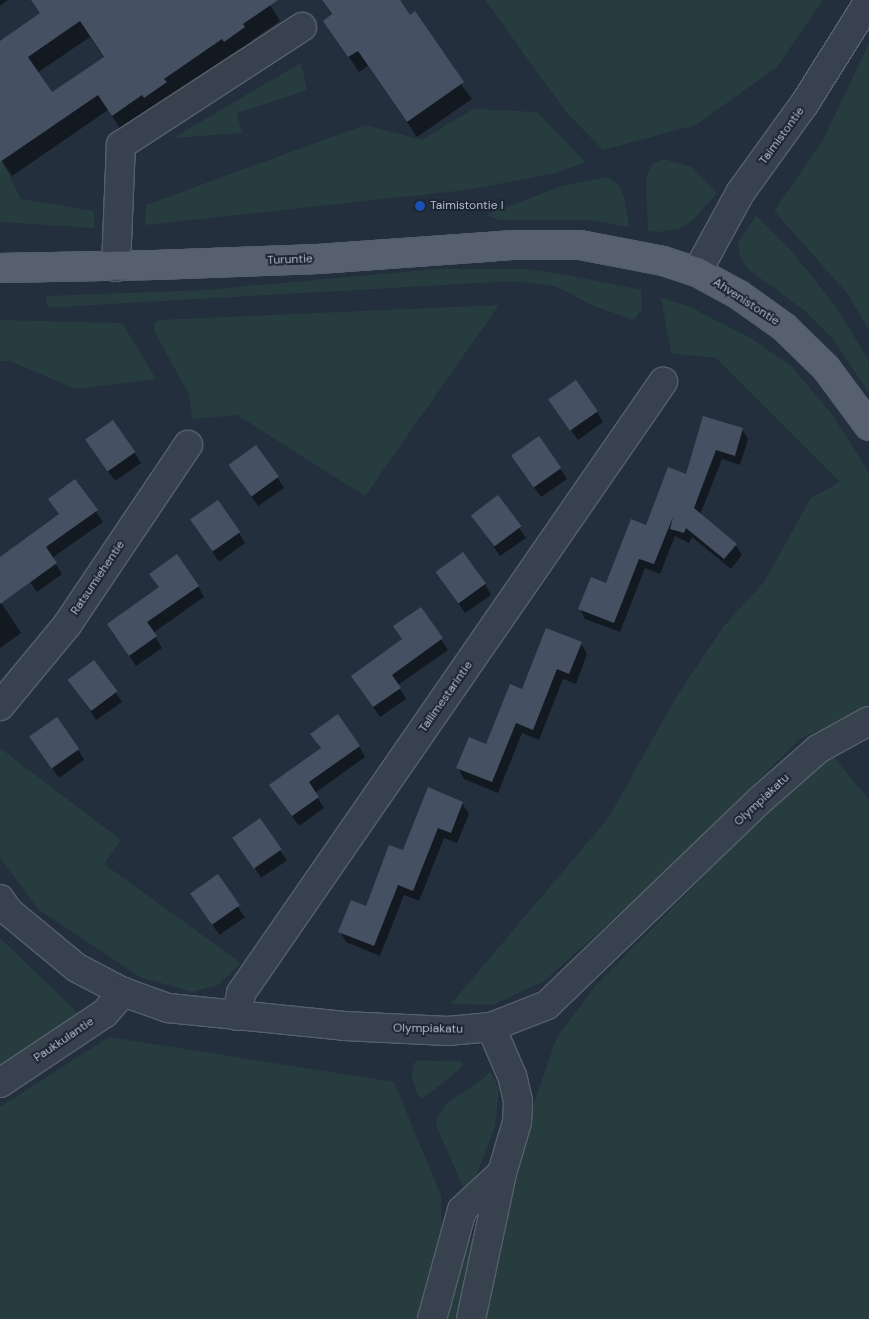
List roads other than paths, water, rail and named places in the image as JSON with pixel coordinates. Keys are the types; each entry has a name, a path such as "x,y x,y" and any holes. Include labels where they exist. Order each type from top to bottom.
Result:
{"main road":[{"name":"Turuntie","path":"0,268 116,267 318,259 510,245 580,245"},
{"name":"Ahvenistontie","path":"580,245 697,272 784,327 826,368 869,426"}],"street":[{"name":"Taimistontie","path":"697,272 740,192 805,103 869,1"},
{"path":"116,267 121,145 302,27"},
{"name":"Tallimestarintie","path":"237,1016 241,993 663,382"},
{"name":"Ratsumiehentie","path":"0,706 67,624 188,445"},
{"name":"Olympiakatu","path":"0,900 8,910 77,968 123,992 168,1008 344,1026 448,1031 491,1027 547,1005 811,755 869,721"},
{"name":"Paukkulantie","path":"0,1083 98,1018 123,992"},
{"path":"472,1319 502,1173 517,1122 518,1101 506,1062 491,1027"},
{"path":"432,1319 462,1210 502,1173"}],"place":[{"name":"Taimistontie I","path":"420,206"}]}
